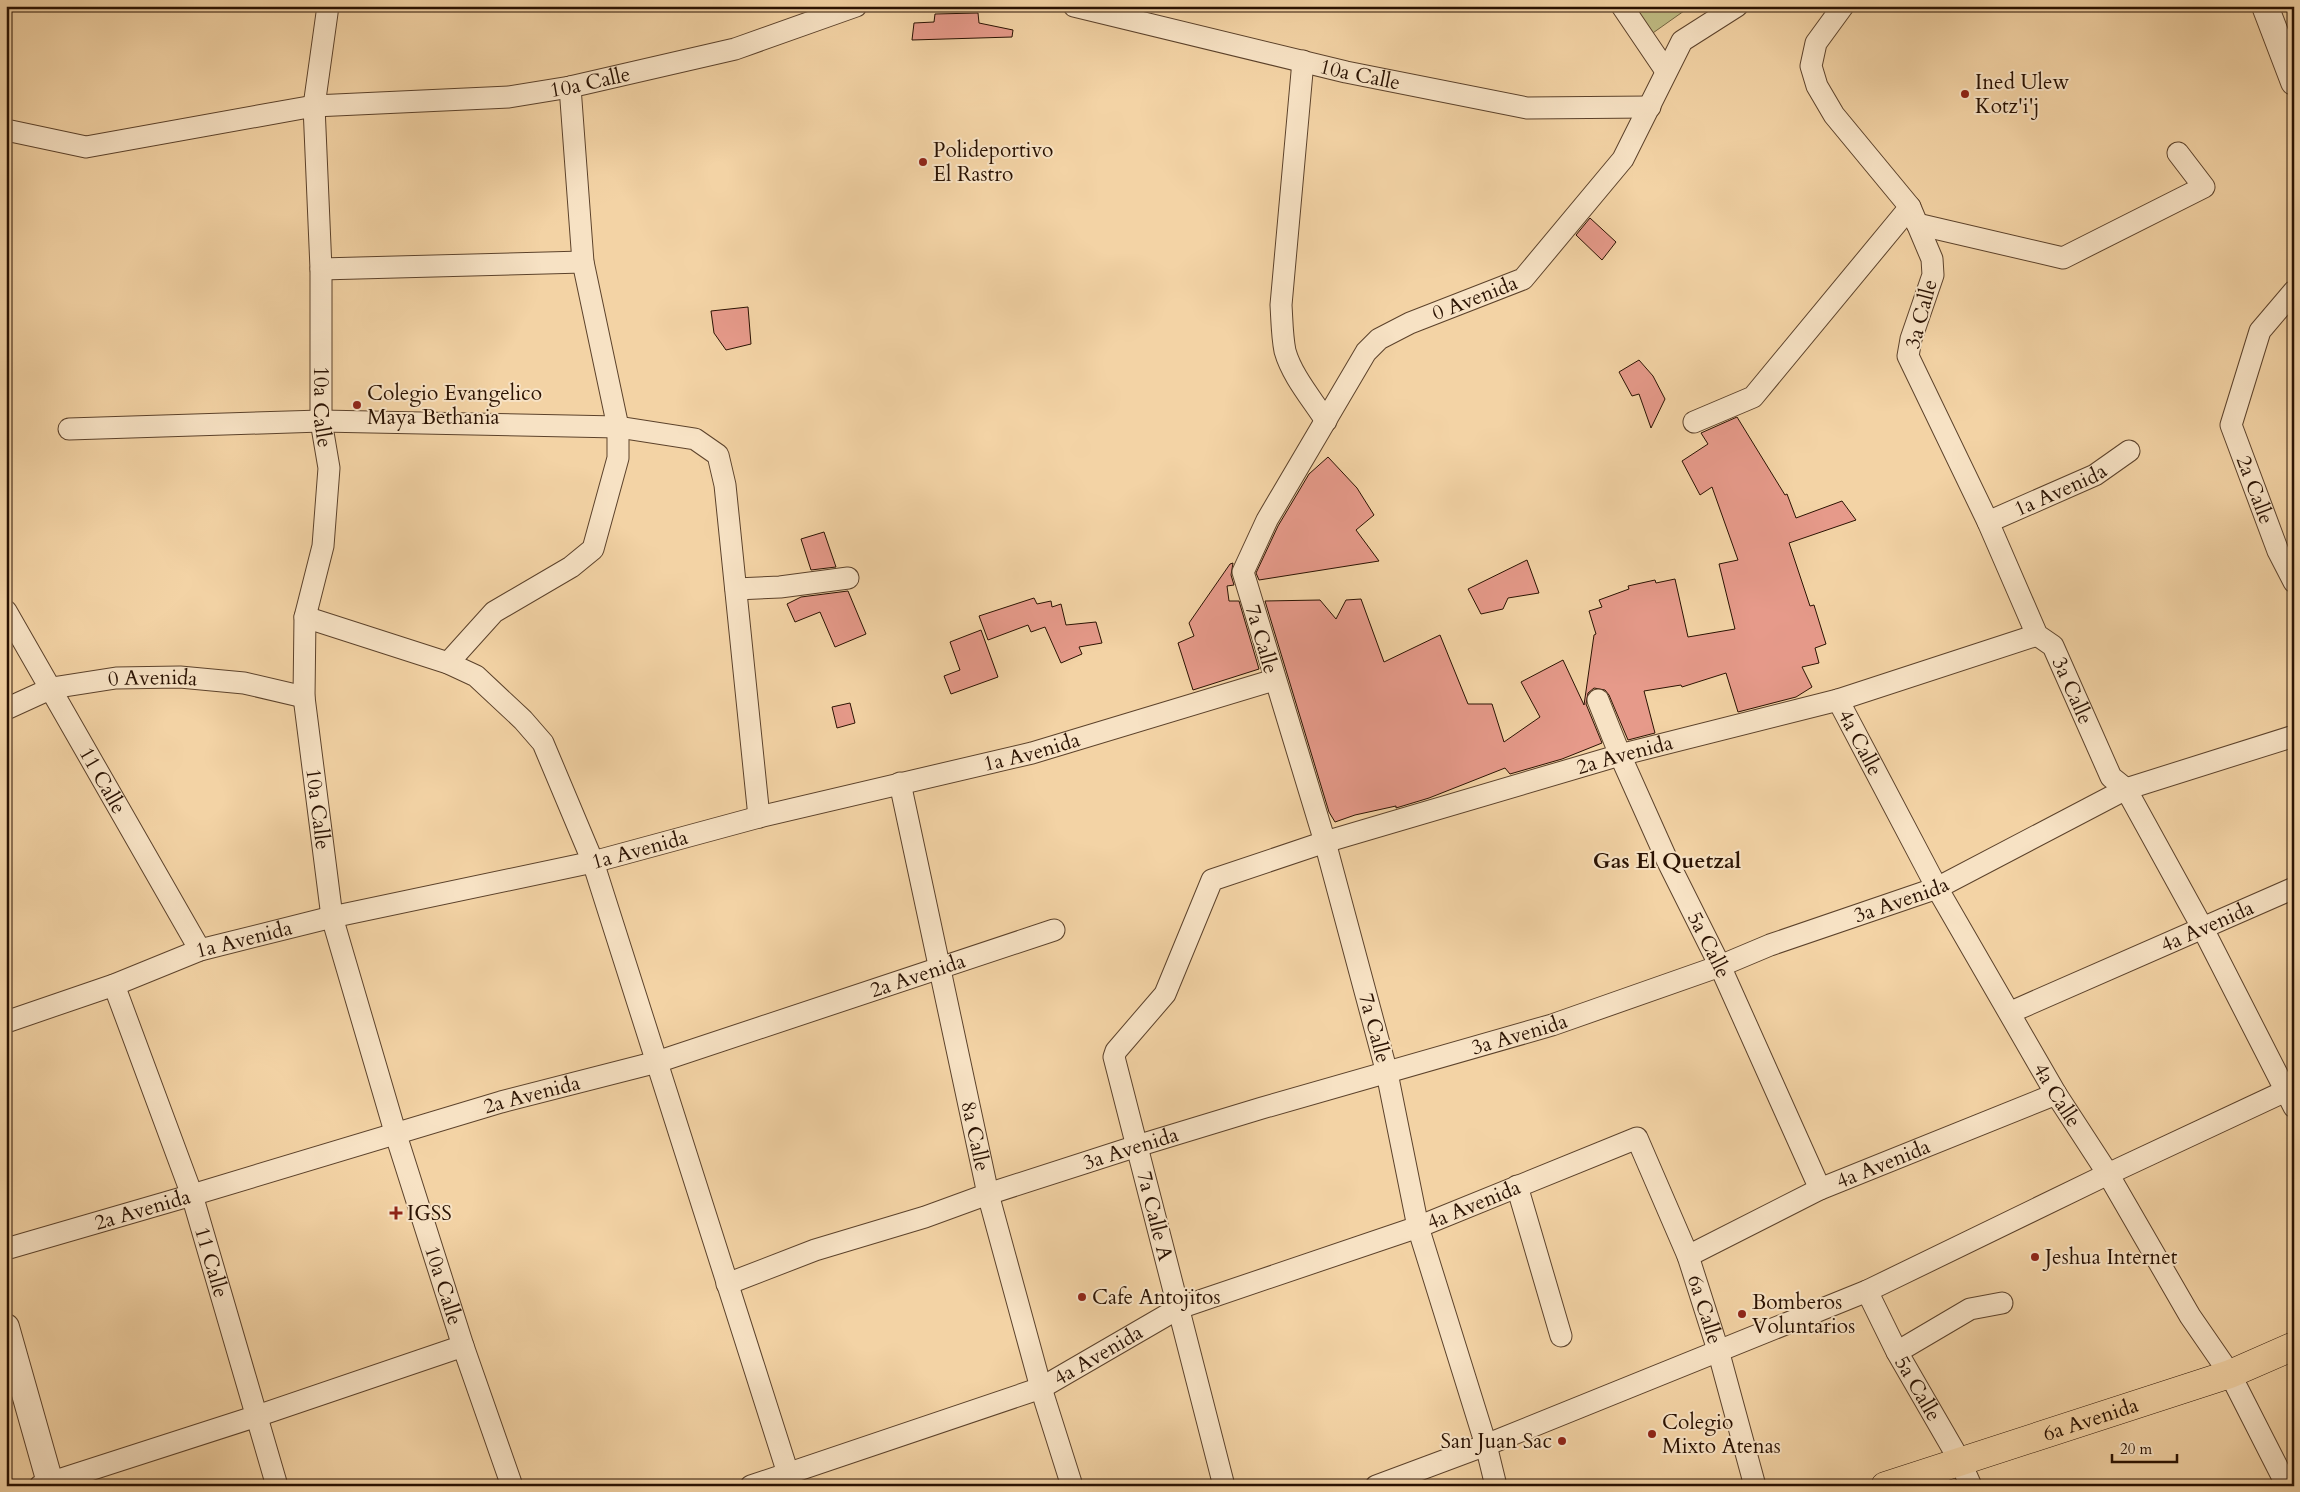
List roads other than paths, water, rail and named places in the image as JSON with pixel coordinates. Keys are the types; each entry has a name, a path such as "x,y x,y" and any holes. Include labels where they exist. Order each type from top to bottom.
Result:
{"main road":[{"name":"6a Avenida","path":"1885,1486 2230,1374 2294,1346"}],"street":[{"path":"314,106 328,6"},
{"name":"10a Calle","path":"6,130 86,147 314,106 509,97 570,87 735,49 856,6"},
{"name":"10a Calle","path":"1074,6 1302,62 1527,108 1650,107"},
{"path":"1622,6 1666,71"},
{"name":"0 Avenida","path":"1243,572 1267,520 1366,352 1379,339 1410,323 1523,280 1623,159 1682,41 1737,6"},
{"name":"3a Calle","path":"1843,6 1816,43 1811,66 1817,86 1834,115 1913,215 1932,259 1933,275 1910,339 1908,356 1988,522 2037,635 2053,646 2111,777 2126,789 2291,1095"},
{"path":"2265,6 2294,82"},
{"path":"1302,62 1281,304 1282,320 1285,351 1293,370 1326,421"},
{"path":"448,663 494,612 571,567 593,549 618,458 618,427 583,262 570,87"},
{"name":"10a Calle","path":"314,106 321,269 321,421 329,468 324,546 305,617 304,697 332,917 396,1135 463,1346 512,1486"},
{"path":"1694,422 1753,397 1913,215 2063,258 2204,186 2178,153"},
{"path":"321,269 583,262"},
{"name":"2a Calle","path":"2294,291 2260,330 2231,425 2278,551 2294,582"},
{"path":"69,429 321,421 618,427 695,439 718,455 725,485 760,817"},
{"name":"1a Avenida","path":"1988,522 2095,476 2130,451"},
{"name":"7a Calle","path":"1243,572 1274,680 1325,842 1387,1073 1418,1227 1486,1445 1496,1486"},
{"path":"736,589 848,578"},
{"name":"11 Calle","path":"6,611 37,667 52,688 200,950"},
{"path":"305,617 448,663 476,676 523,720 543,743 593,862 790,1480"},
{"name":"2a Avenida","path":"1212,880 1325,842 1620,756 1838,700 2037,635"},
{"name":"0 Avenida","path":"6,709 52,688 116,678 180,677 244,683 304,697"},
{"name":"1a Avenida","path":"6,1022 114,985 200,950 332,917 593,862 760,817 1038,751 1274,680"},
{"name":"5a Calle","path":"1598,700 1620,756 1667,860 1720,966 1820,1189"},
{"name":"4a Calle","path":"1838,700 1937,888 2056,1094 2108,1174 2190,1316 2230,1374 2287,1486"},
{"name":"3a Avenida","path":"727,1284 815,1250 925,1217 988,1194 1137,1146 1552,1024 1720,966 1770,945 1937,888 2126,789 2294,736"},
{"name":"8a Calle","path":"900,783 988,1194 1041,1388 1072,1486"},
{"name":"7a Calle A","path":"1212,880 1165,994 1116,1051 1114,1057 1224,1486"},
{"name":"4a Avenida","path":"2010,1012 2294,888"},
{"name":"2a Avenida","path":"6,1248 192,1196 501,1102 658,1062 1054,930"},
{"name":"11 Calle","path":"114,985 192,1196 277,1486"},
{"name":"4a Avenida","path":"1688,1256 1820,1189 2056,1094"},
{"path":"1376,1486 1486,1445 1868,1291 2108,1174 2291,1095"},
{"name":"4a Avenida","path":"751,1486 790,1480 909,1431 1041,1388 1179,1308 1418,1227 1637,1138"},
{"name":"6a Calle","path":"1637,1138 1688,1256 1718,1350 1755,1486"},
{"path":"1517,1186 1561,1336"},
{"name":"5a Calle","path":"1868,1291 1896,1352 1960,1461 1971,1486"},
{"path":"1896,1352 1970,1309 2002,1302"},
{"path":"6,1327 47,1485 463,1346"}],"place":[{"name":"Ined Ulew Kotz'i'j","path":"1965,94"},
{"name":"Polideportivo El Rastro","path":"923,162"},
{"name":"Colegio Evangelico Maya Bethania","path":"357,405"},
{"name":"IGSS","path":"396,1213"},
{"name":"Jeshua Internet","path":"2035,1257"},
{"name":"Cafe Antojitos","path":"1082,1297"},
{"name":"Bomberos Voluntarios","path":"1742,1314"},
{"name":"Colegio Mixto Atenas","path":"1652,1434"},
{"name":"San Juan Sac","path":"1562,1441"}],"district":[{"name":"Gas El Quetzal","path":"1667,860"}]}
